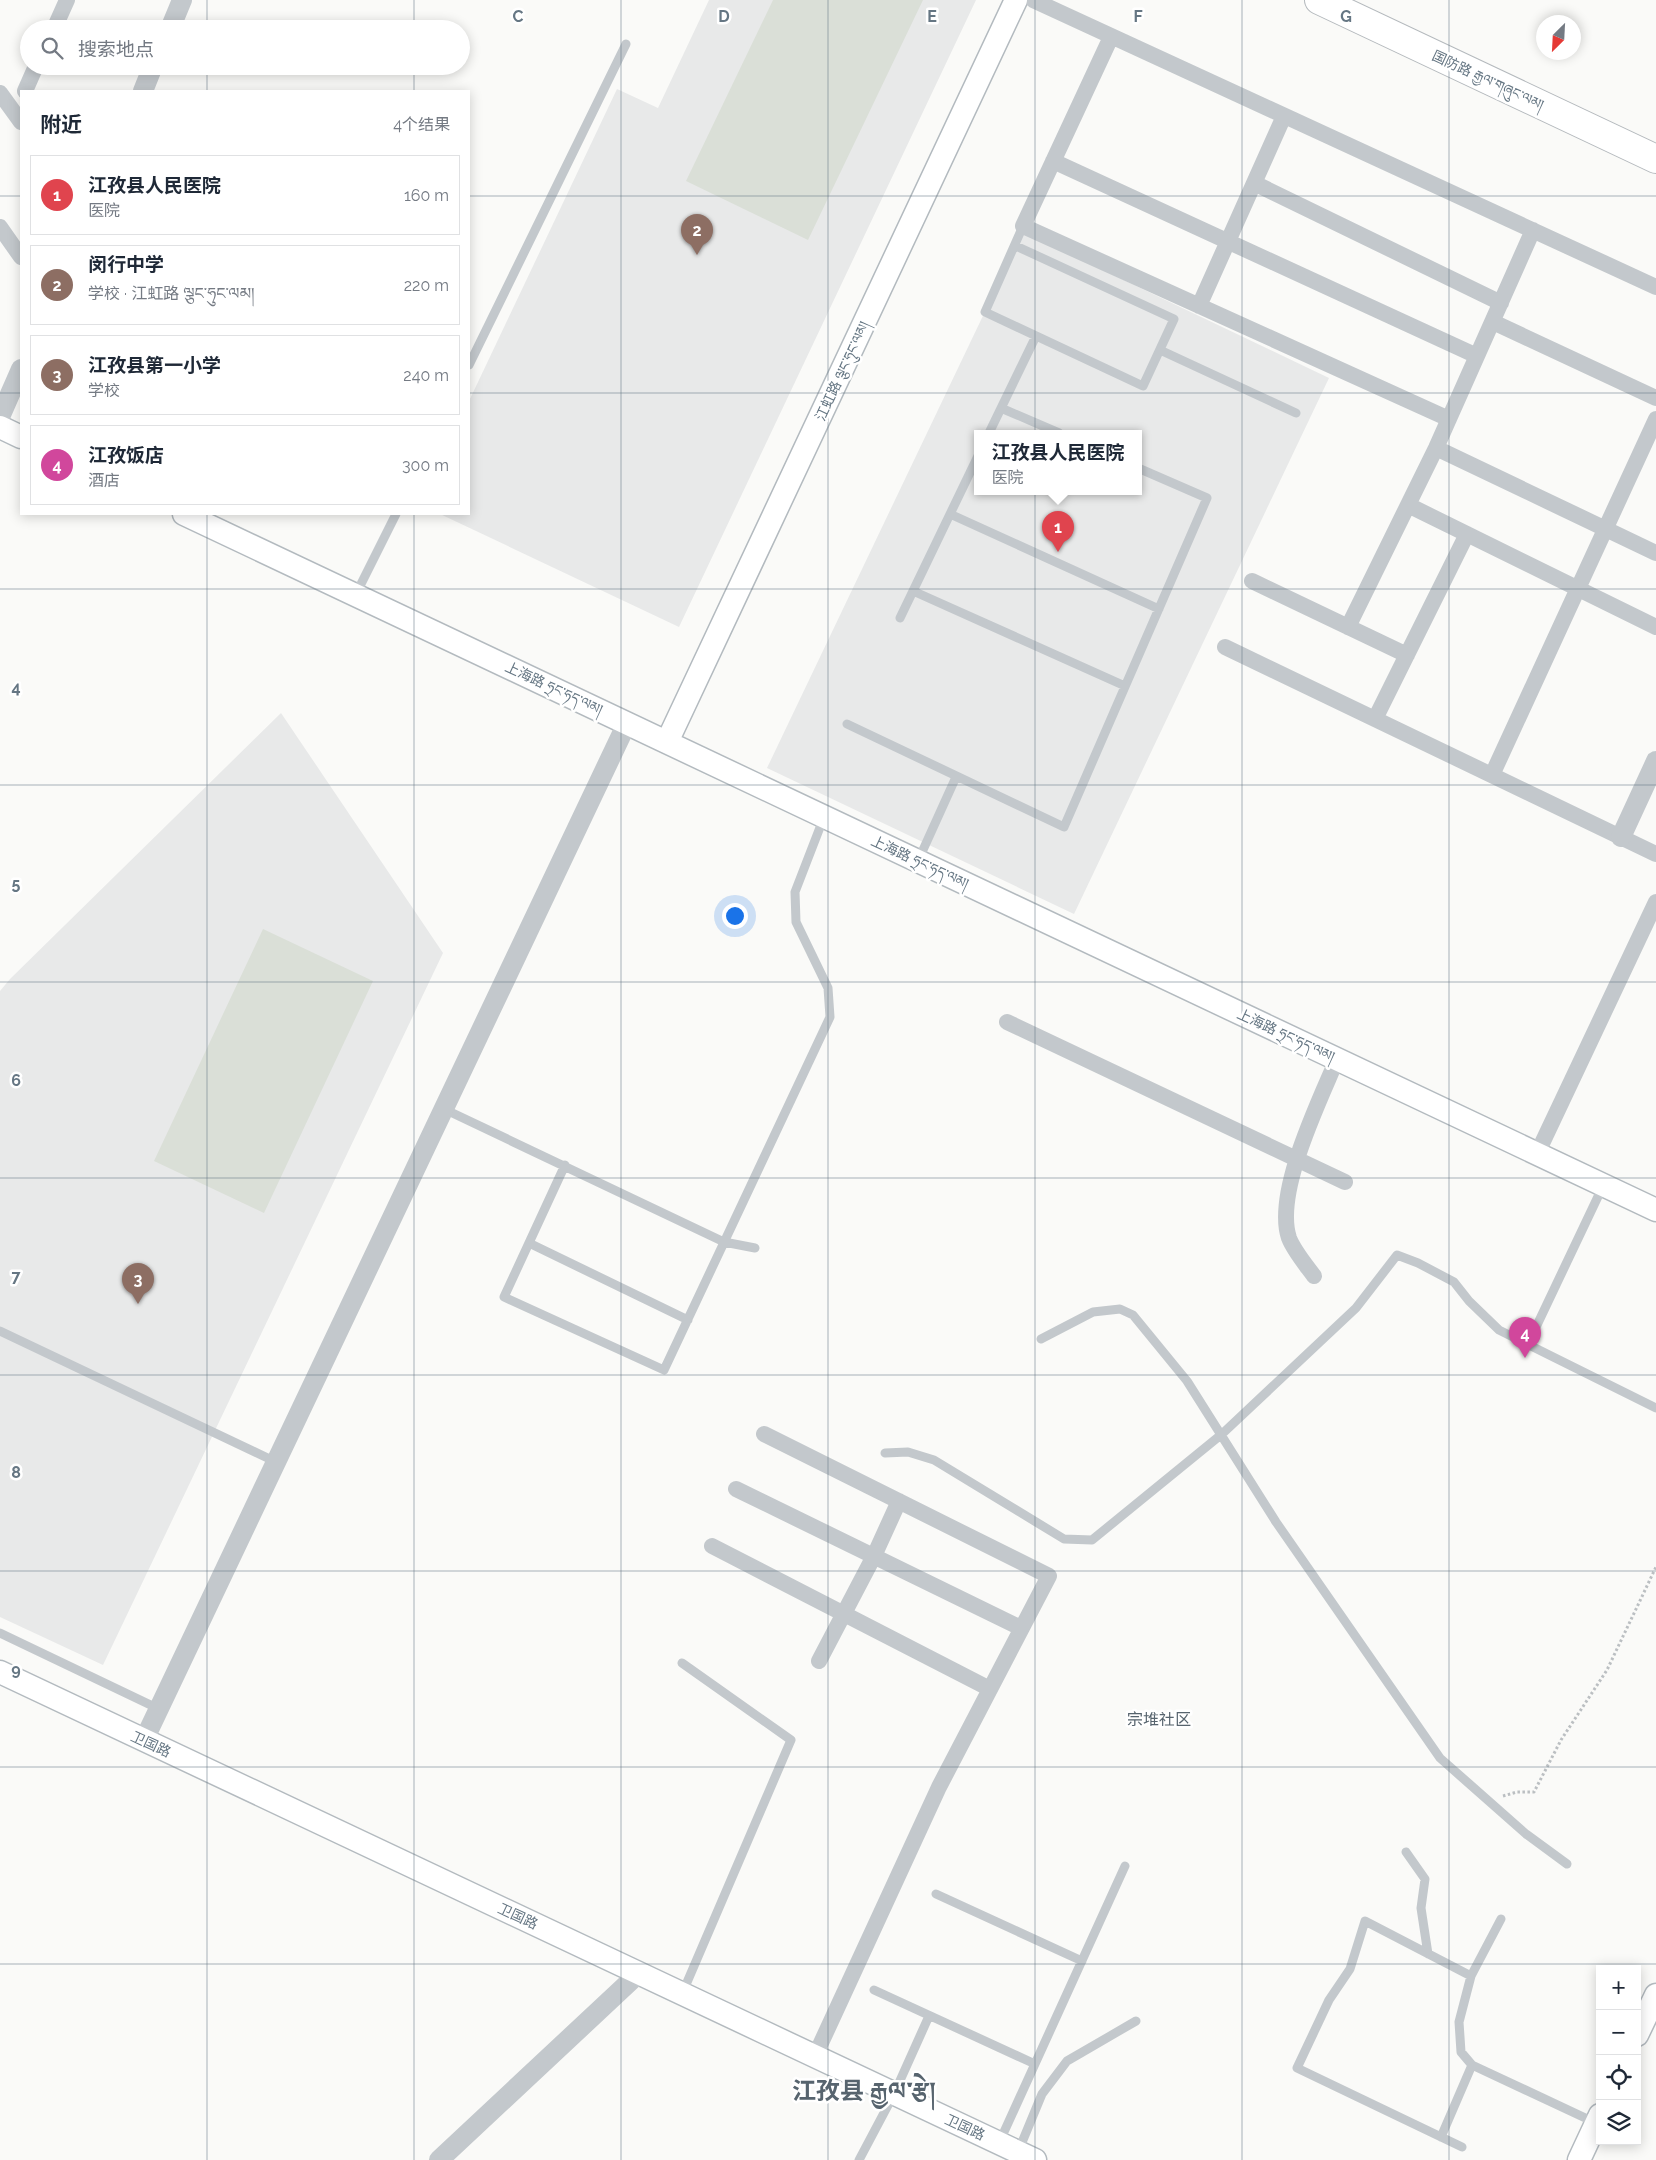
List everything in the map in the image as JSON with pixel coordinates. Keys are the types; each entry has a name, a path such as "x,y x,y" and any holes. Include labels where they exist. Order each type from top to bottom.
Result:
{"highway":[{"name":"国防路 རྒྱལ་གཞུང་ལམ།","path":"1319,0 1656,159"}],"main road":[{"name":"江虹路 ལྕང་ཧུང་ལམ།","path":"667,742 1016,0"},
{"path":"0,427 20,437"},
{"name":"上海路 ཧྲང་ཧད་ལམ།","path":"186,515 1656,1210"},
{"name":"卫国路","path":"0,1672 1017,2152"},
{"path":"1641,2027 1656,1995"},
{"path":"1579,2160 1596,2123"}],"street":[{"path":"174,20 182,0"},
{"path":"1033,0 1656,287"},
{"path":"58,20 65,1"},
{"path":"1111,37 1023,226 1449,419"},
{"path":"25,90 32,75"},
{"path":"143,90 150,75"},
{"path":"0,93 19,112"},
{"path":"1199,306 1284,116"},
{"path":"1053,161 1478,356"},
{"path":"1254,183 1501,303"},
{"path":"0,227 20,256"},
{"path":"1348,627 1436,448 1533,230"},
{"path":"1493,322 1656,398"},
{"path":"0,417 20,371"},
{"path":"1492,775 1656,418"},
{"path":"1436,448 1656,553"},
{"path":"1408,505 1656,627"},
{"path":"1375,719 1467,534"},
{"path":"1252,581 1406,655"},
{"path":"1225,647 1656,854"},
{"path":"144,1740 627,722"},
{"path":"1621,837 1656,763"},
{"path":"1537,1154 1656,902"},
{"path":"1007,1022 1345,1182"},
{"path":"1314,1276 1289,1239 1286,1220 1296,1159 1336,1059"},
{"path":"764,1434 1048,1576 939,1787 815,2056"},
{"path":"736,1489 1021,1628"},
{"path":"819,1661 874,1556 899,1501"},
{"path":"712,1546 990,1689"},
{"path":"439,2160 638,1973"}],"lane":[{"path":"470,363 626,44"},
{"path":"1016,246 1174,319 1143,386 985,312 1016,246 1023,226"},
{"path":"990,430 1036,336"},
{"path":"1160,350 1296,413"},
{"path":"1001,408 1052,430"},
{"path":"900,618 974,464"},
{"path":"847,724 1064,827 1208,498 1142,470"},
{"path":"950,514 1159,609"},
{"path":"356,595 396,515"},
{"path":"913,591 1125,686"},
{"path":"918,861 956,776"},
{"path":"565,1165 504,1297 664,1370 830,1017 828,988 796,922 795,892 824,816"},
{"path":"444,1108 724,1242 756,1248"},
{"path":"1528,1344 1603,1185"},
{"path":"529,1243 688,1320"},
{"path":"884,1453 908,1452 934,1460 1064,1538 1092,1540 1222,1434 1356,1308 1397,1255 1418,1263 1454,1282 1469,1301 1499,1330 1656,1408"},
{"path":"1041,1338 1093,1312 1120,1308 1133,1315 1187,1381 1276,1522 1440,1758 1526,1834 1567,1864"},
{"path":"0,1331 276,1462"},
{"path":"0,1634 159,1708"},
{"path":"682,1663 791,1740 682,1994"},
{"path":"1406,1852 1424,1879 1421,1908 1428,1954"},
{"path":"1017,2152 1035,2064 1126,1866"},
{"path":"936,1894 1082,1961"},
{"path":"1502,1919 1471,1976 1459,2022 1461,2052 1472,2065 1596,2118"},
{"path":"1462,2147 1297,2068 1329,2000 1350,1969 1365,1922 1471,1976"},
{"path":"874,1990 1035,2064"},
{"path":"859,2160 894,2094 929,2016"},
{"path":"1017,2152 1042,2094 1067,2061 1136,2020"},
{"path":"1441,2137 1472,2065"}],"path":[{"path":"1487,1800 1517,1792 1534,1792 1561,1740 1607,1670 1656,1568"}],"shaded area":[{"path":"709,0 976,0 679,627 442,515 470,515 470,399 617,89 658,108"},
{"path":"773,0 923,0 808,240 686,181"},
{"path":"1023,232 1329,378 1074,914 767,768"},
{"path":"281,713 443,953 103,1665 0,1617 0,991"},
{"path":"263,929 373,981 264,1213 154,1161"}],"place":[{"name":"闵行中学","path":"697,255"},
{"name":"江孜县人民医院","path":"1058,552"},
{"name":"江孜县第一小学","path":"138,1304"},
{"name":"江孜饭店","path":"1525,1358"}],"district":[{"name":"宗堆社区","path":"1159,1719"},
{"name":"江孜县 རྒྱལ་རྩེ།","path":"864,2091"}]}
